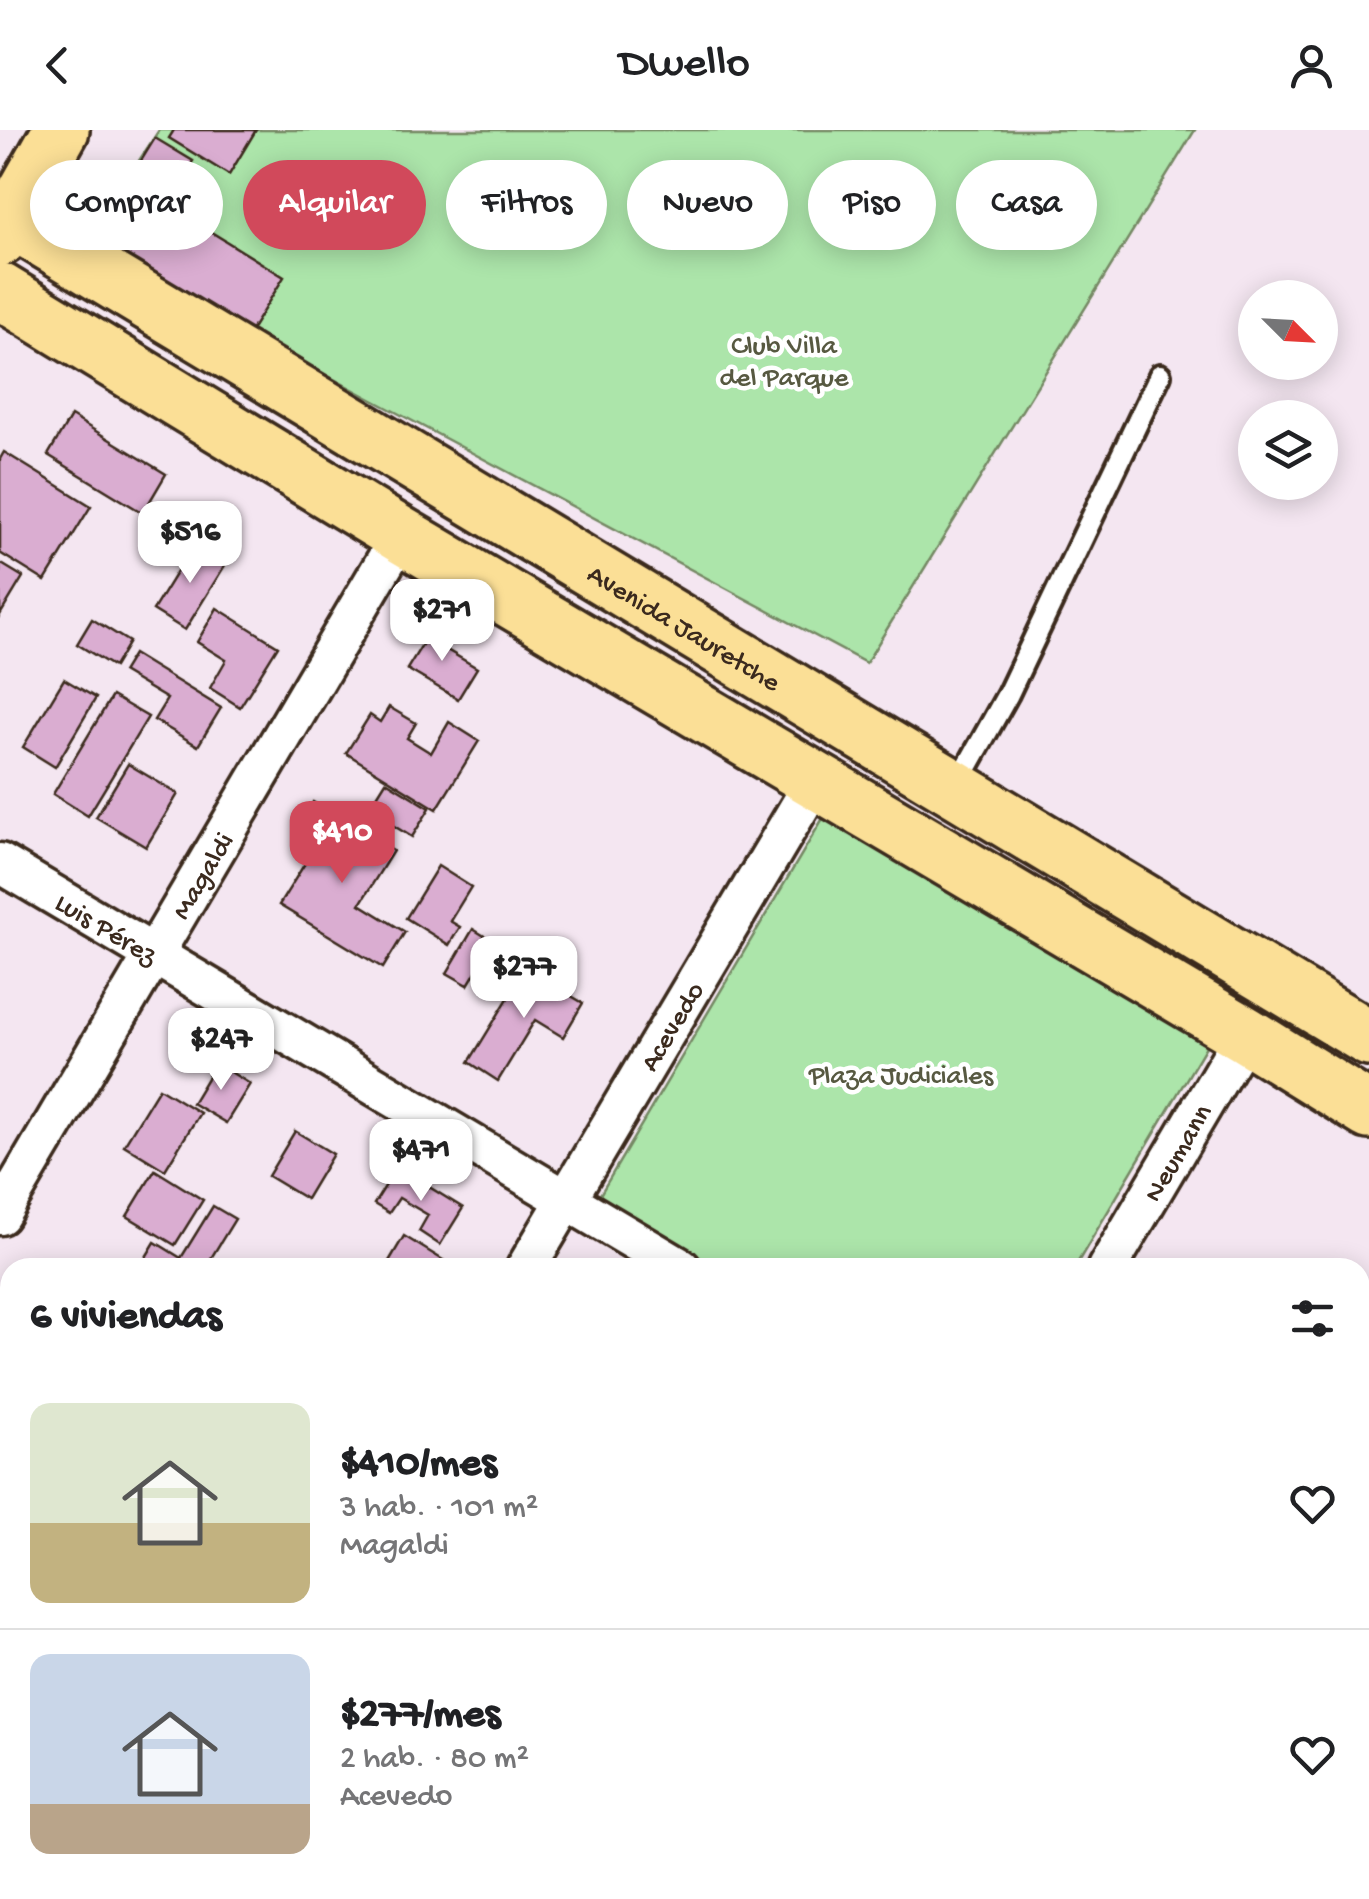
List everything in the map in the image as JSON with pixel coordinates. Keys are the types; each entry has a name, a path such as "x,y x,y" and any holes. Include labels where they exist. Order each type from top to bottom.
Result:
{"main road":[{"path":"4,223 61,130"},
{"name":"Avenida Jauretche","path":"4,223 1369,1038"},
{"path":"0,291 401,536 1369,1111"}],"street":[{"name":"Magaldi","path":"0,1215 401,536"},
{"name":"Acevedo","path":"532,1258 815,781"},
{"name":"Luis Pérez","path":"0,863 664,1258"},
{"name":"Neumann","path":"1112,1258 1245,1034"}],"lane":[{"path":"955,789 1008,694 1160,376"}],"green space":[{"name":"Club Villa del Parque","path":"159,130 1195,130 866,663 302,362 117,250 223,250 223,160 139,160"},
{"name":"Plaza Judiciales","path":"832,803 1215,1031 1080,1258 701,1258 598,1198"}],"building":[{"path":"174,130 256,130 229,175 223,171 223,160 205,160 169,138"},
{"path":"155,138 191,160 141,160"},
{"path":"223,239 284,277 250,332 117,250 223,250"},
{"path":"71,416 166,474 143,513 48,455"},
{"path":"4,452 91,506 45,581 0,553 0,459"},
{"path":"195,542 227,562 185,630 153,610"},
{"path":"0,563 23,577 0,615"},
{"path":"217,608 278,646 240,707 210,688 226,660 197,642"},
{"path":"92,619 129,642 114,667 77,644"},
{"path":"436,622 452,631 442,647 477,668 458,699 407,669"},
{"path":"133,654 221,708 198,746 154,720 167,699 122,672"},
{"path":"64,679 96,698 55,767 23,747"},
{"path":"112,696 148,717 88,816 53,794"},
{"path":"389,707 416,723 407,738 431,753 449,722 479,741 437,809 346,753 370,715 380,722"},
{"path":"128,764 178,794 146,847 96,817"},
{"path":"386,781 430,808 412,837 368,810"},
{"path":"313,802 393,851 360,904 405,932 383,968 279,905 317,844 296,831"},
{"path":"438,866 471,887 450,921 460,927 449,945 406,918"},
{"path":"473,929 494,942 468,985 447,973"},
{"path":"526,969 583,1003 563,1037 535,1020 498,1081 469,1062"},
{"path":"216,1063 250,1084 226,1123 192,1103"},
{"path":"159,1088 200,1113 165,1170 124,1145"},
{"path":"295,1131 333,1154 306,1199 268,1176"},
{"path":"397,1167 463,1208 440,1245 419,1231 428,1215 399,1198 389,1213 374,1204"},
{"path":"155,1170 203,1200 175,1245 127,1216"},
{"path":"213,1206 235,1219 211,1258 181,1258"},
{"path":"404,1236 440,1258 391,1258"},
{"path":"155,1242 181,1258 145,1258"}]}
